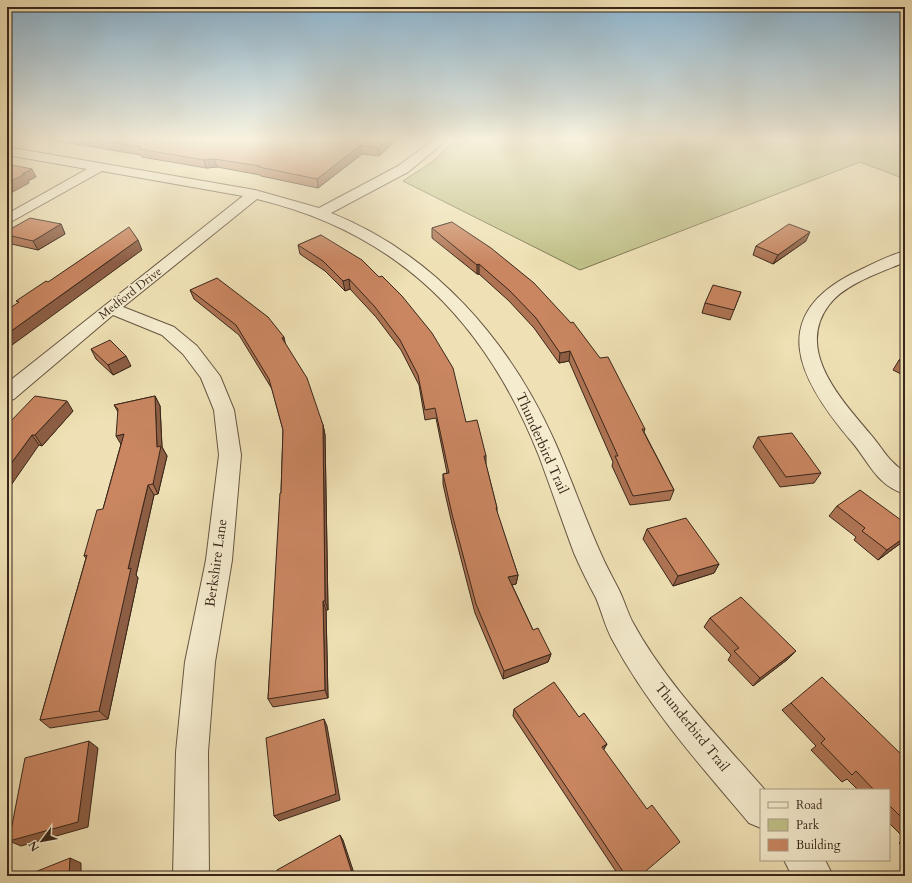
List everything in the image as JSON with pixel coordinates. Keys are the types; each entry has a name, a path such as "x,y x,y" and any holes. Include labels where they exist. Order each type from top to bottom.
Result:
{"street":[{"path":"7,220 77,180"},
{"name":"Thunderbird Trail","path":"176,180 255,194 320,213 383,243 419,269 452,299 472,321 496,352 514,381 535,421 596,572 610,600 620,627 644,668 686,722 760,810"},
{"path":"320,213 382,180"},
{"name":"Medford Drive","path":"7,394 111,308 255,194"},
{"path":"905,256 842,286 821,303 812,319 808,335 809,359 828,399 863,440 880,465 905,485"},
{"name":"Berkshire Lane","path":"111,308 168,331 190,350 210,376 224,410 230,455 219,560 199,670 192,752 191,876"},
{"path":"803,861 815,876"}],"green space":[{"path":"404,180 813,180 580,270 403,181"}],"building":[{"path":"30,218 61,224 33,241 7,235 7,231"},
{"path":"452,222 491,248 534,283 571,323 573,322 600,358 608,357 645,429 642,429 674,490 633,496 615,456 618,456 570,351 560,353 536,318 510,291 479,264 477,265 432,228"},
{"path":"789,224 810,232 778,255 756,246"},
{"path":"129,227 138,240 7,334 7,310 19,302 16,301 46,281 48,282"},
{"path":"321,235 362,260 379,277 382,276 402,296 432,333 453,368 466,422 477,420 496,508 518,575 508,577 533,630 538,628 551,654 504,671 476,604 452,514 443,474 449,473 435,408 425,410 418,375 400,340 375,307 349,279 343,281 323,261 298,245"},
{"path":"217,278 268,317 284,337 282,338 307,378 323,425 325,601 323,601 325,690 268,699 281,493 283,430 269,379 236,325 190,290"},
{"path":"713,285 741,292 734,310 705,303"},
{"path":"110,340 126,356 108,365 91,349"},
{"path":"905,354 905,363 899,360"},
{"path":"35,396 67,401 35,435 32,435 7,469 7,425"},
{"path":"155,396 157,447 161,446 153,484 148,485 128,569 131,568 99,711 40,720 87,555 84,556 97,510 103,509 124,434 116,436 118,409 114,405"},
{"path":"792,433 821,473 786,477 758,437"},
{"path":"860,490 905,523 905,537 887,550 862,531 865,528 837,506"},
{"path":"686,518 719,564 678,576 647,529"},
{"path":"741,597 796,651 760,678 734,651 739,648 710,618"},
{"path":"822,677 905,758 905,821 890,806 890,789 873,789 856,771 852,775 821,743 825,739 791,703"},
{"path":"554,682 579,717 584,713 607,744 602,747 647,809 652,805 680,842 640,876 626,876 514,709"},
{"path":"324,719 336,794 274,816 266,738"},
{"path":"89,741 78,822 9,841 25,758"},
{"path":"340,835 353,876 278,876 277,870"},
{"path":"70,858 69,876 25,876"}]}
